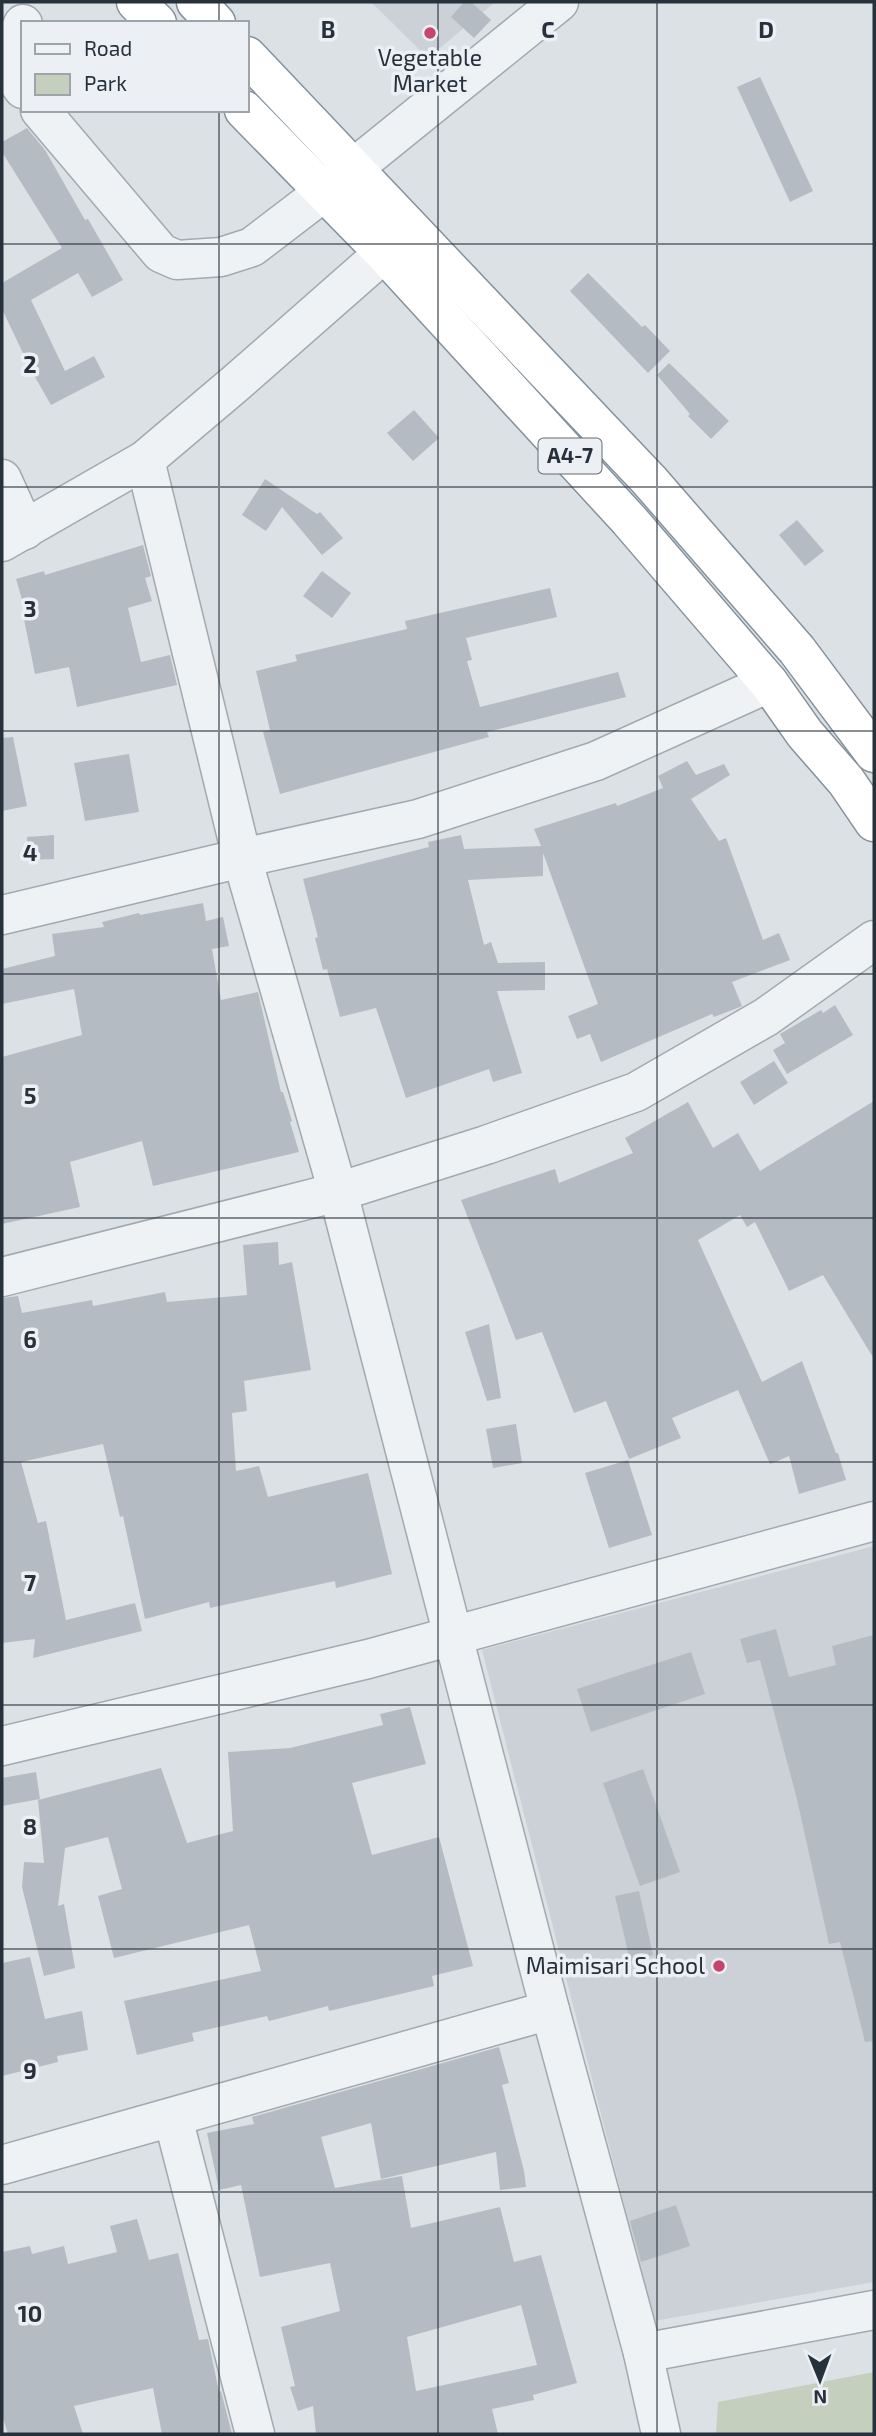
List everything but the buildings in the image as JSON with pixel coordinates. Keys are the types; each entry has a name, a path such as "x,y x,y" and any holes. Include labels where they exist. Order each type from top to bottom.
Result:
{"highway":[{"path":"136,2 155,21"},
{"path":"196,2 214,21"},
{"name":"A4-7","path":"248,56 649,480 797,650 874,753"},
{"name":"A4-7","path":"246,112 384,253 620,510 769,683 805,734 846,781 874,822"},
{"path":"687,588 719,561"}],"street":[{"path":"24,21 32,2"},
{"path":"42,112 161,253 177,260 221,257 252,247 559,2"},
{"path":"21,28 11,51 10,65 21,85"},
{"path":"2,479 13,536 145,460 384,253"},
{"path":"145,460 242,858 338,1192 550,2010 643,2353 661,2434"},
{"path":"2,915 418,819 596,761 769,683"},
{"path":"2,1277 338,1192 486,1145 636,1092 766,1017 874,940"},
{"path":"2,1746 368,1659 874,1521"},
{"path":"2,2165 550,2010"},
{"path":"173,2118 255,2434"},
{"path":"643,2353 874,2310"}],"shaded area":[{"name":"Vegetable Market","path":"371,2 495,2 428,58"},
{"name":"Maimisari School","path":"874,1546 874,2282 654,2321 482,1650"}],"green space":[{"path":"874,2372 874,2434 716,2434 718,2402"}],"place":[{"name":"Vegetable Market","path":"430,33"},
{"name":"Maimisari School","path":"719,1966"}]}
